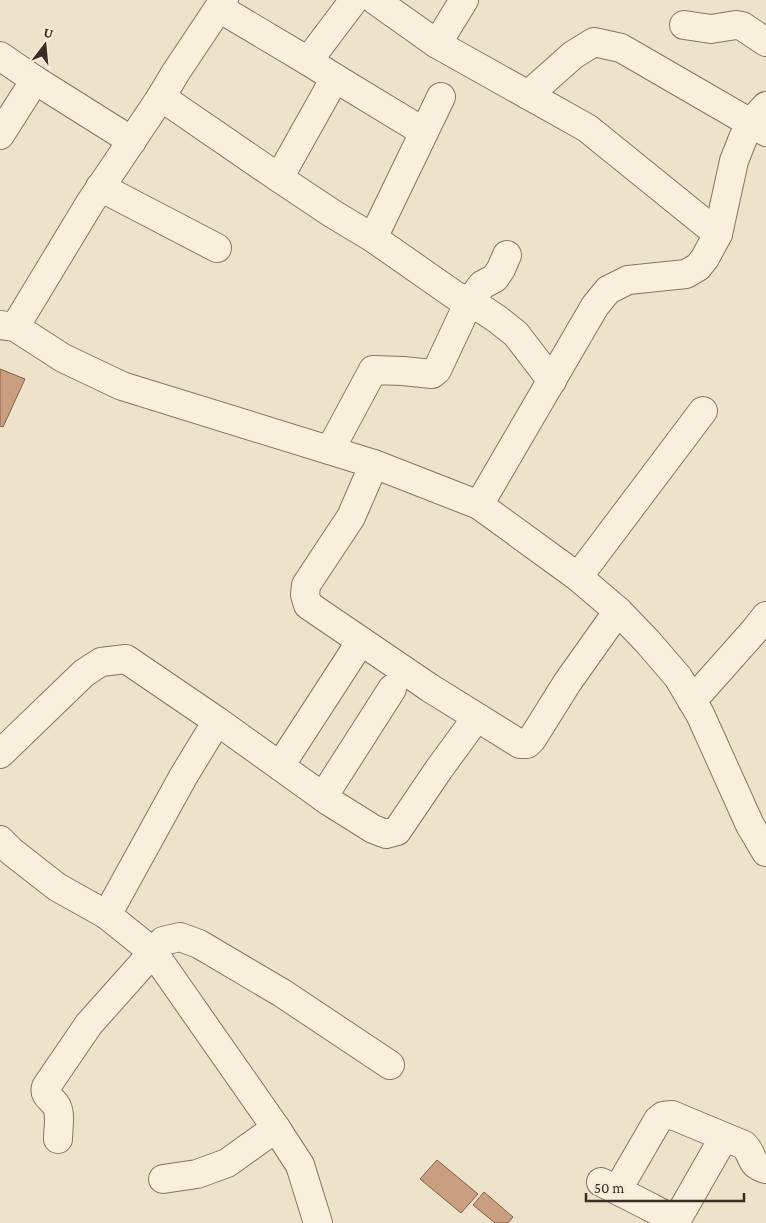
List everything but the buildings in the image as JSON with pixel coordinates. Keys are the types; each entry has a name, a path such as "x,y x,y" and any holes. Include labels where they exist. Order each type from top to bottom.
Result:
{"street":[{"path":"308,61 354,0"},
{"path":"375,0 437,44 588,128 718,234"},
{"path":"437,44 464,0"},
{"path":"424,132 308,61 221,4 8,326 62,358 122,386 374,464 479,505 578,577 618,611 648,641 678,677 700,714 750,825 766,852"},
{"path":"684,25 711,29 736,25 742,26 766,42"},
{"path":"479,505 595,306 608,290 628,280 686,274 698,267 705,258 718,234 734,161 761,120 621,48 594,42 573,55 528,94"},
{"path":"0,56 132,141"},
{"path":"279,178 335,78"},
{"path":"0,135 35,80"},
{"path":"161,97 333,214 374,238 456,296 470,301 497,319 516,334 552,381"},
{"path":"374,238 441,97"},
{"path":"100,187 217,248"},
{"path":"330,450 373,370 432,374 436,370 470,301 482,285 495,278 507,255"},
{"path":"578,577 703,411"},
{"path":"374,464 351,517 306,585 305,595 308,605 430,688 520,744 527,744 532,739 567,683 618,611"},
{"path":"692,701 756,630 766,616"},
{"path":"280,766 361,641"},
{"path":"0,754 84,673 101,662 126,659 323,797 373,829 386,834 397,831 477,717"},
{"path":"323,797 392,689"},
{"path":"107,915 183,777 217,721"},
{"path":"0,840 12,852 57,887 107,915 152,952 300,1165 318,1223"},
{"path":"58,1139 59,1115 56,1106 44,1090 89,1024 152,952 163,941 180,937 199,944 282,993 390,1065"},
{"path":"724,1137 675,1222 610,1187 625,1178 658,1120 664,1116 672,1116 744,1145 750,1153 754,1164 766,1169"},
{"path":"163,1179 197,1174 227,1163 276,1128"}]}
